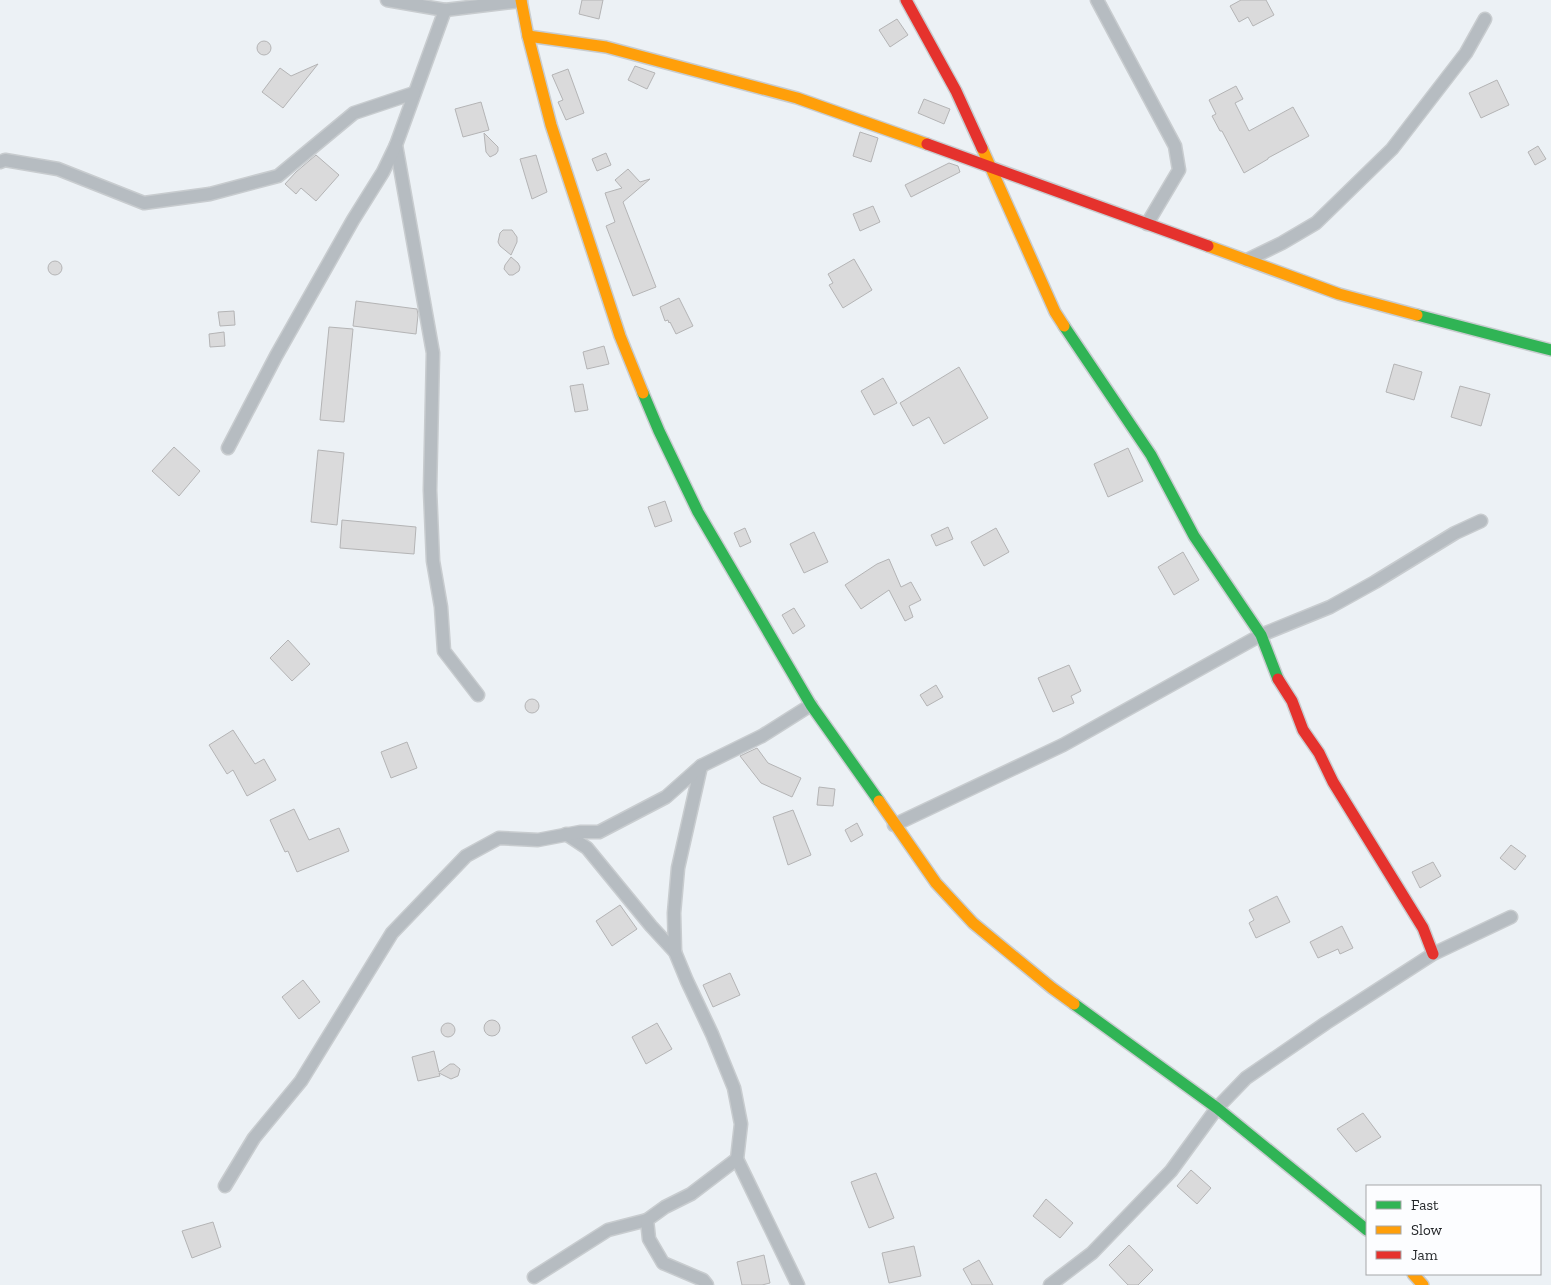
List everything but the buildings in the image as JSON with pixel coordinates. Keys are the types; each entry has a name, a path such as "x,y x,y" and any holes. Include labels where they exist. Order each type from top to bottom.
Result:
{"street":[{"path":"387,0 444,10 521,0 528,36 551,125 620,336 659,431 698,512 811,705 936,883 973,923 1052,988 1218,1108 1366,1229"},
{"path":"906,0 956,91 1055,312 1151,455 1194,536 1261,634 1279,680 1292,701 1303,730 1319,753 1333,782 1422,928 1433,954"},
{"path":"1097,0 1175,146 1179,170 1148,224"},
{"path":"228,448 276,356 353,220 383,172 396,145 444,10"},
{"path":"1247,260 1316,224 1392,149 1466,53 1485,19"},
{"path":"528,36 606,47 797,98 1339,294 1551,350"},
{"path":"0,162 6,160 58,169 144,203 210,194 278,176 354,113 414,93"},
{"path":"396,145 434,353 431,499 433,561 441,607 444,651 478,695"},
{"path":"894,825 1064,745 1261,634 1330,607 1455,533 1481,521"},
{"path":"225,1186 254,1138 300,1081 392,933 466,856 499,838 538,840 580,832 599,832 666,797 701,766 762,736 811,705"},
{"path":"675,952 674,914 678,868 701,766"},
{"path":"566,834 587,848 651,926 675,952 734,1088 740,1124 737,1159 798,1285"},
{"path":"1050,1285 1092,1253 1171,1171 1218,1108 1246,1078 1326,1023 1433,954 1511,917"},
{"path":"534,1277 608,1230 647,1220 665,1207 691,1194 737,1159"},
{"path":"647,1220 649,1239 663,1263 703,1280 707,1285"},
{"path":"1414,1275 1423,1285"}],"traffic: fast":[{"path":"1417,315 1551,350"},
{"path":"1064,326 1151,455 1194,536 1261,635 1278,679"},
{"path":"643,393 698,512 811,705 879,801"},
{"path":"1074,1004 1217,1108 1366,1229"}],"traffic: slow":[{"path":"521,0 528,36 551,125 620,336 643,393"},
{"path":"528,36 606,47 797,98 927,144"},
{"path":"982,148 1055,312 1064,326"},
{"path":"1208,246 1339,294 1417,315"},
{"path":"879,801 936,883 973,923 1074,1004"},
{"path":"1414,1275 1423,1285"}],"traffic: jam":[{"path":"906,0 956,91 982,148"},
{"path":"927,144 1208,246"},
{"path":"1278,679 1292,701 1303,730 1319,753 1333,782 1423,928 1433,954"}]}
